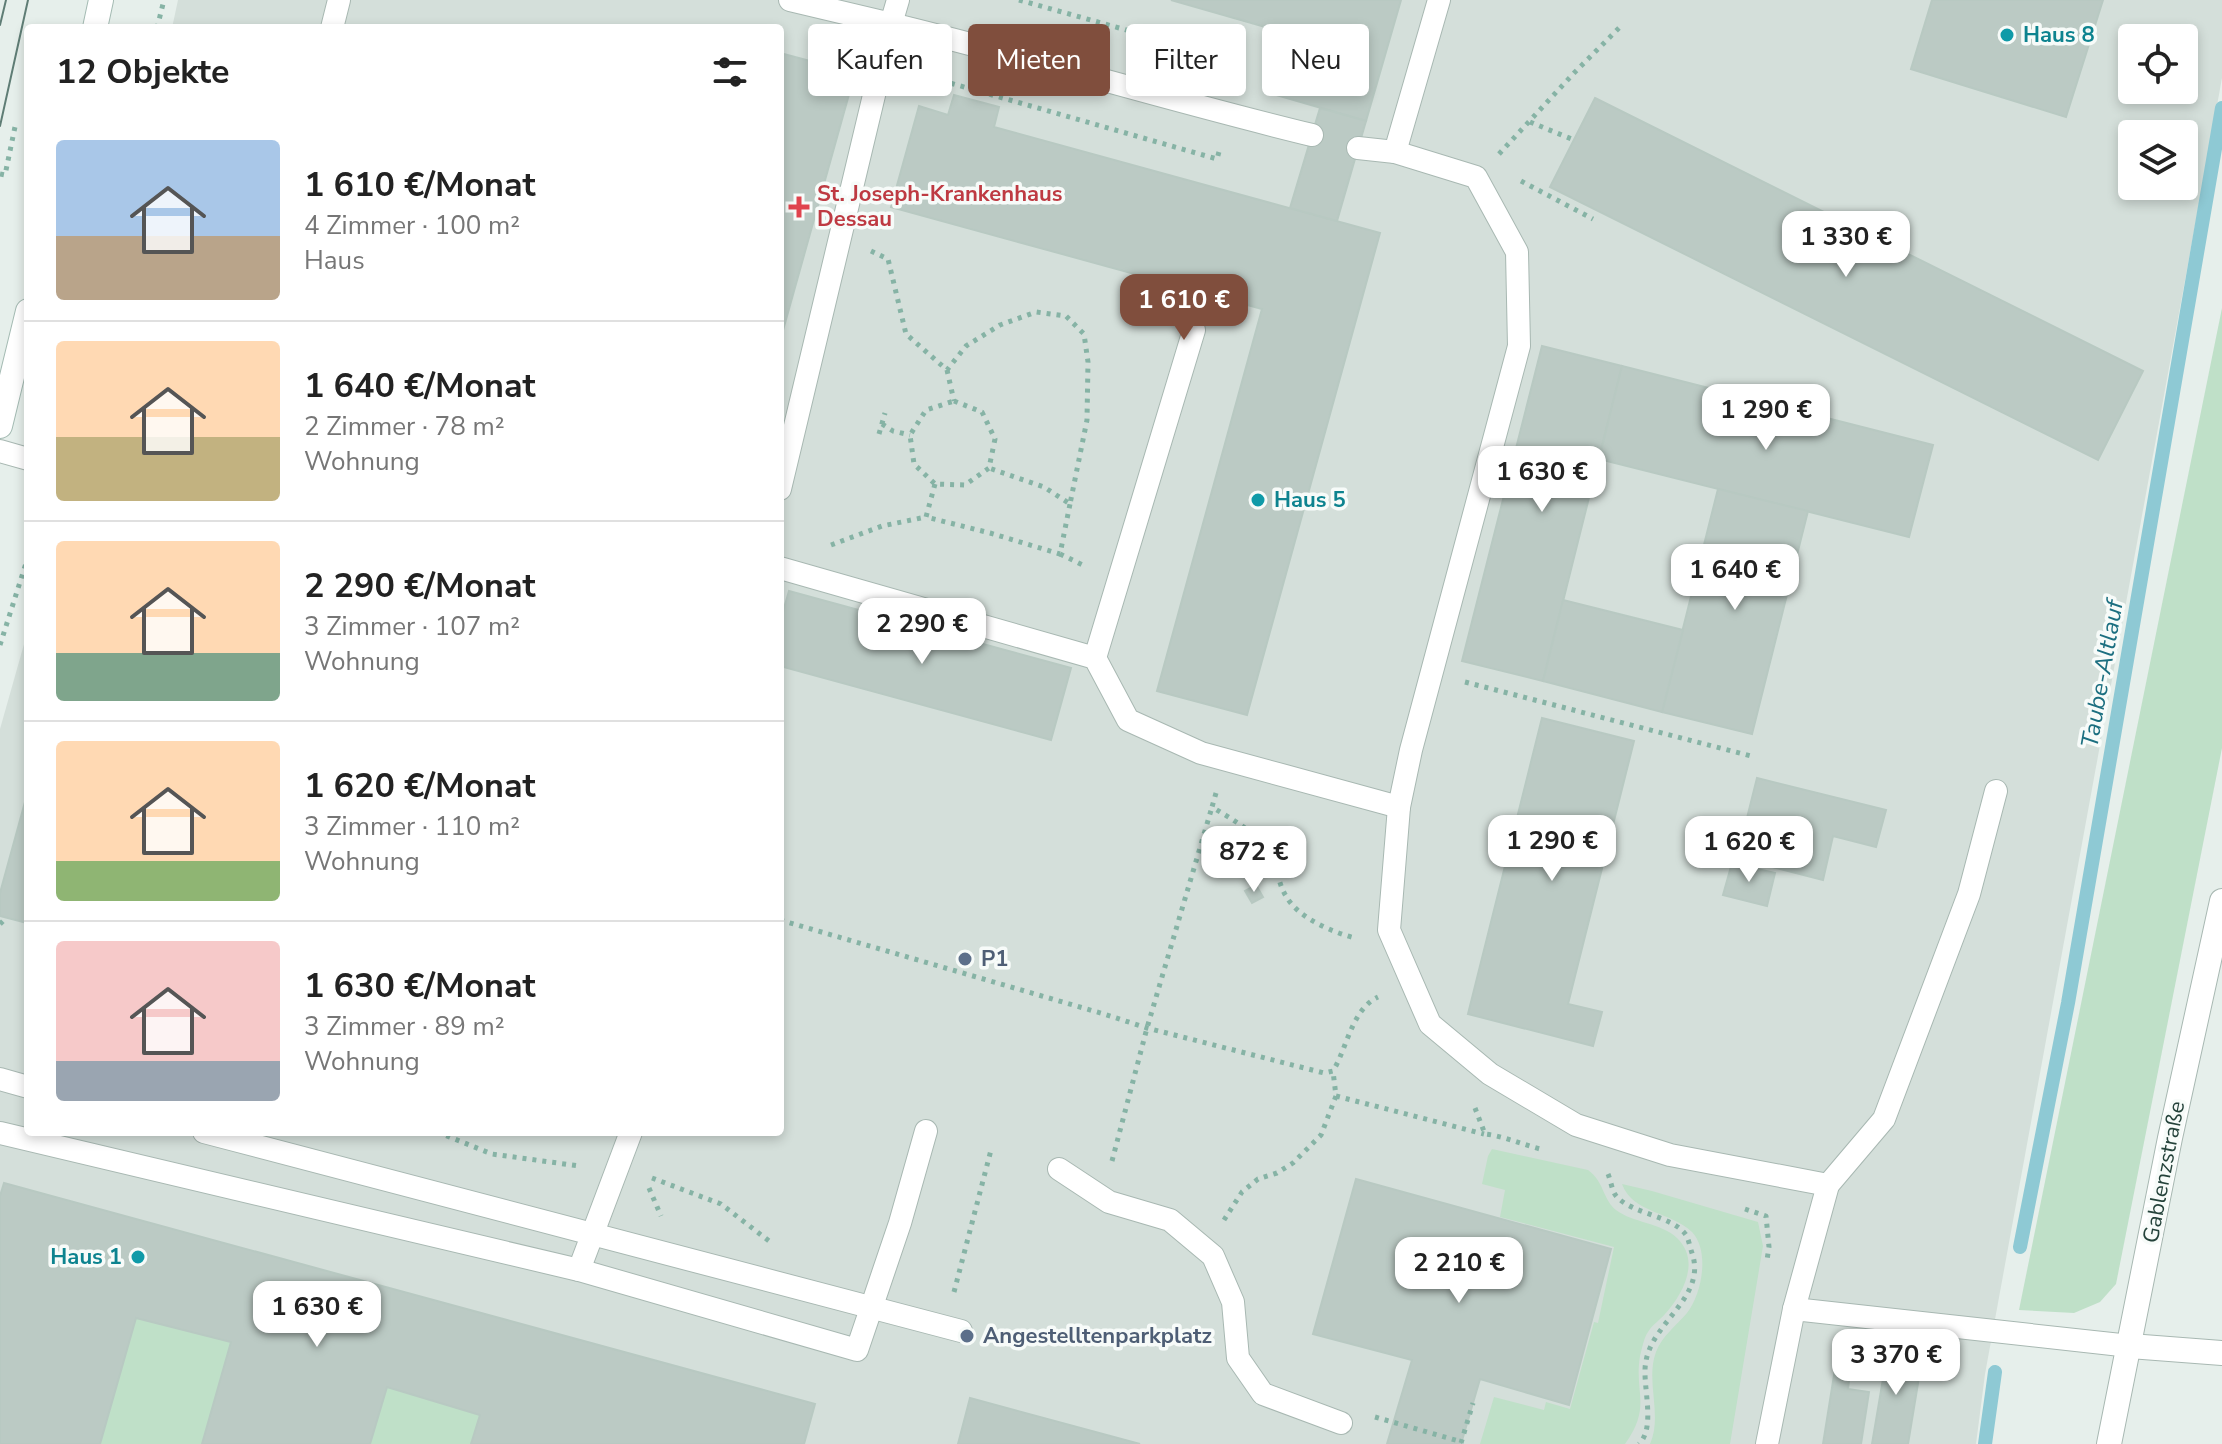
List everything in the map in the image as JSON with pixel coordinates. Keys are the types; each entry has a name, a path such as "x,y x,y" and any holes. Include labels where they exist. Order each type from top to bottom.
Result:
{"street":[{"path":"96,24 101,0"},
{"path":"0,426 24,327"},
{"name":"Gablenzstraße","path":"2109,1444 2170,1138 2222,901"},
{"path":"2130,1346 2222,1353"}],"lane":[{"path":"333,24 339,0"},
{"path":"790,0 891,24 898,0"},
{"path":"1395,152 1439,0"},
{"path":"952,39 1312,135"},
{"path":"784,472 874,96"},
{"path":"1358,148 1395,152 1482,170 1517,252 1519,346 1411,750 1399,807 1389,930 1430,1024 1490,1074 1576,1125 1670,1155 1828,1185"},
{"path":"1194,330 1095,658 1128,720 1201,753 1399,807"},
{"path":"0,451 24,458"},
{"path":"784,569 1095,658"},
{"path":"1767,1444 1794,1309 1828,1185 1884,1119 1969,894 1996,791"},
{"path":"0,1079 24,1086"},
{"path":"0,1133 579,1270 857,1350 900,1223 926,1131"},
{"path":"219,1136 953,1329"},
{"path":"579,1270 629,1136"},
{"path":"1059,1169 1109,1202 1170,1220 1213,1256 1233,1302 1238,1358 1263,1394 1341,1423"},
{"path":"1794,1309 2130,1346"}],"path":[{"path":"158,24 164,0"},
{"path":"1593,219 1482,170 1619,28"},
{"path":"0,174 5,175 16,122"},
{"path":"1530,122 1574,140"},
{"path":"841,237 888,259 906,334 947,370 954,401"},
{"path":"784,567 882,526 926,517 1060,554 1087,420 1088,362 1084,334 1066,316 1036,312 1000,325 966,346 947,370"},
{"path":"954,401 982,412 995,439 989,468 965,485 935,484 914,464 910,435 926,410 954,401"},
{"path":"879,434 885,413"},
{"path":"882,424 893,431 910,435"},
{"path":"989,468 1044,487 1070,504"},
{"path":"926,517 935,484"},
{"path":"0,645 24,570"},
{"path":"1433,673 1755,757"},
{"path":"1111,1166 1147,1028 1212,807"},
{"path":"0,924 7,917"},
{"path":"784,921 1147,1028 1324,1073 1333,1071"},
{"path":"1220,1225 1242,1192 1258,1179 1277,1173 1293,1163 1321,1135 1336,1096 1333,1071 1348,1036 1368,1002 1383,995"},
{"path":"1336,1096 1485,1134"},
{"path":"953,1329 991,1150"},
{"path":"1605,1170 1620,1173"},
{"path":"1741,1208 1766,1216 1769,1247 1766,1261"},
{"path":"1364,1413 1461,1443 1473,1403"}],"shaded area":[{"path":"178,0 2222,0 2222,78 1985,1374 1976,1444 0,1444 0,729 24,644 24,1136 784,1136 784,24 173,24"}],"green space":[{"path":"2222,308 2222,748 2116,1284 2100,1302 2074,1313 2019,1310"},
{"path":"1492,1149 1588,1170 1616,1210 1671,1233 1684,1247 1688,1267 1683,1287 1672,1306 1644,1340 1639,1369 1638,1420 1625,1444 1480,1444 1494,1397 1544,1410 1546,1402 1570,1409 1594,1322 1598,1323 1614,1247 1500,1217 1505,1190 1482,1184"},
{"path":"1622,1184 1758,1222 1763,1246 1730,1444 1650,1444 1655,1421 1653,1363 1659,1346 1687,1313 1697,1295 1702,1272 1701,1250 1698,1240 1684,1225 1643,1207 1627,1194"},
{"path":"136,1318 231,1342 202,1444 100,1444"},
{"path":"387,1387 480,1415 471,1444 370,1444"}],"building":[{"path":"1171,0 1401,0 1366,121 1280,96 1369,96 1369,24 1262,26"},
{"name":"Haus 8","path":"1932,0 2103,0 2066,117 1911,69"},
{"path":"784,54 808,60 808,96 849,96 784,327"},
{"name":"Haus 5","path":"954,95 999,107 994,127 1380,233 1247,715 1157,691 1262,309 891,207 919,106 948,115"},
{"path":"1595,98 2143,371 2098,460 1550,187"},
{"path":"1320,108 1366,121 1337,221 1290,208"},
{"path":"1542,346 1622,366 1543,681 1462,661"},
{"path":"1622,366 1933,445 1909,537 1599,459"},
{"path":"1718,489 1808,511 1752,734 1662,712"},
{"path":"789,591 1071,668 1051,740 784,667 784,608"},
{"path":"1563,600 1683,630 1662,712 1543,681"},
{"path":"1542,718 1634,741 1568,1004 1602,1012 1593,1046 1468,1014"},
{"path":"1757,778 1886,810 1876,847 1833,836 1823,880 1737,858"},
{"path":"24,806 24,922 0,916 0,893"},
{"path":"1732,863 1775,873 1767,906 1723,895"},
{"path":"1256,885 1263,897 1252,903 1245,891"},
{"path":"1356,1179 1611,1249 1569,1405 1480,1379 1461,1444 1387,1444 1412,1360 1313,1334"},
{"name":"Haus 1","path":"4,1183 815,1404 804,1444 471,1444 480,1415 387,1387 370,1444 202,1444 231,1342 136,1318 100,1444 0,1444 0,1196"},
{"path":"1876,1352 1922,1359 1908,1444 1872,1444 1883,1379 1872,1376"},
{"path":"1835,1369 1850,1372 1848,1389 1869,1392 1861,1444 1823,1444"},
{"path":"970,1398 1140,1444 958,1444"}],"waterway":[{"name":"Taube-Altlauf","path":"2020,1247 2068,1003 2222,108"},
{"name":"Taube-Altlauf","path":"1985,1444 1995,1372"}],"tram line":[{"path":"0,25 6,0"},
{"path":"0,126 28,0"}],"place":[{"name":"Haus 8","path":"2007,35"},
{"name":"St. Joseph-Krankenhaus Dessau","path":"799,207"},
{"name":"Haus 5","path":"1258,500"},
{"name":"P1","path":"965,959"},
{"name":"Haus 1","path":"138,1257"},
{"name":"Angestelltenparkplatz","path":"967,1336"}]}
